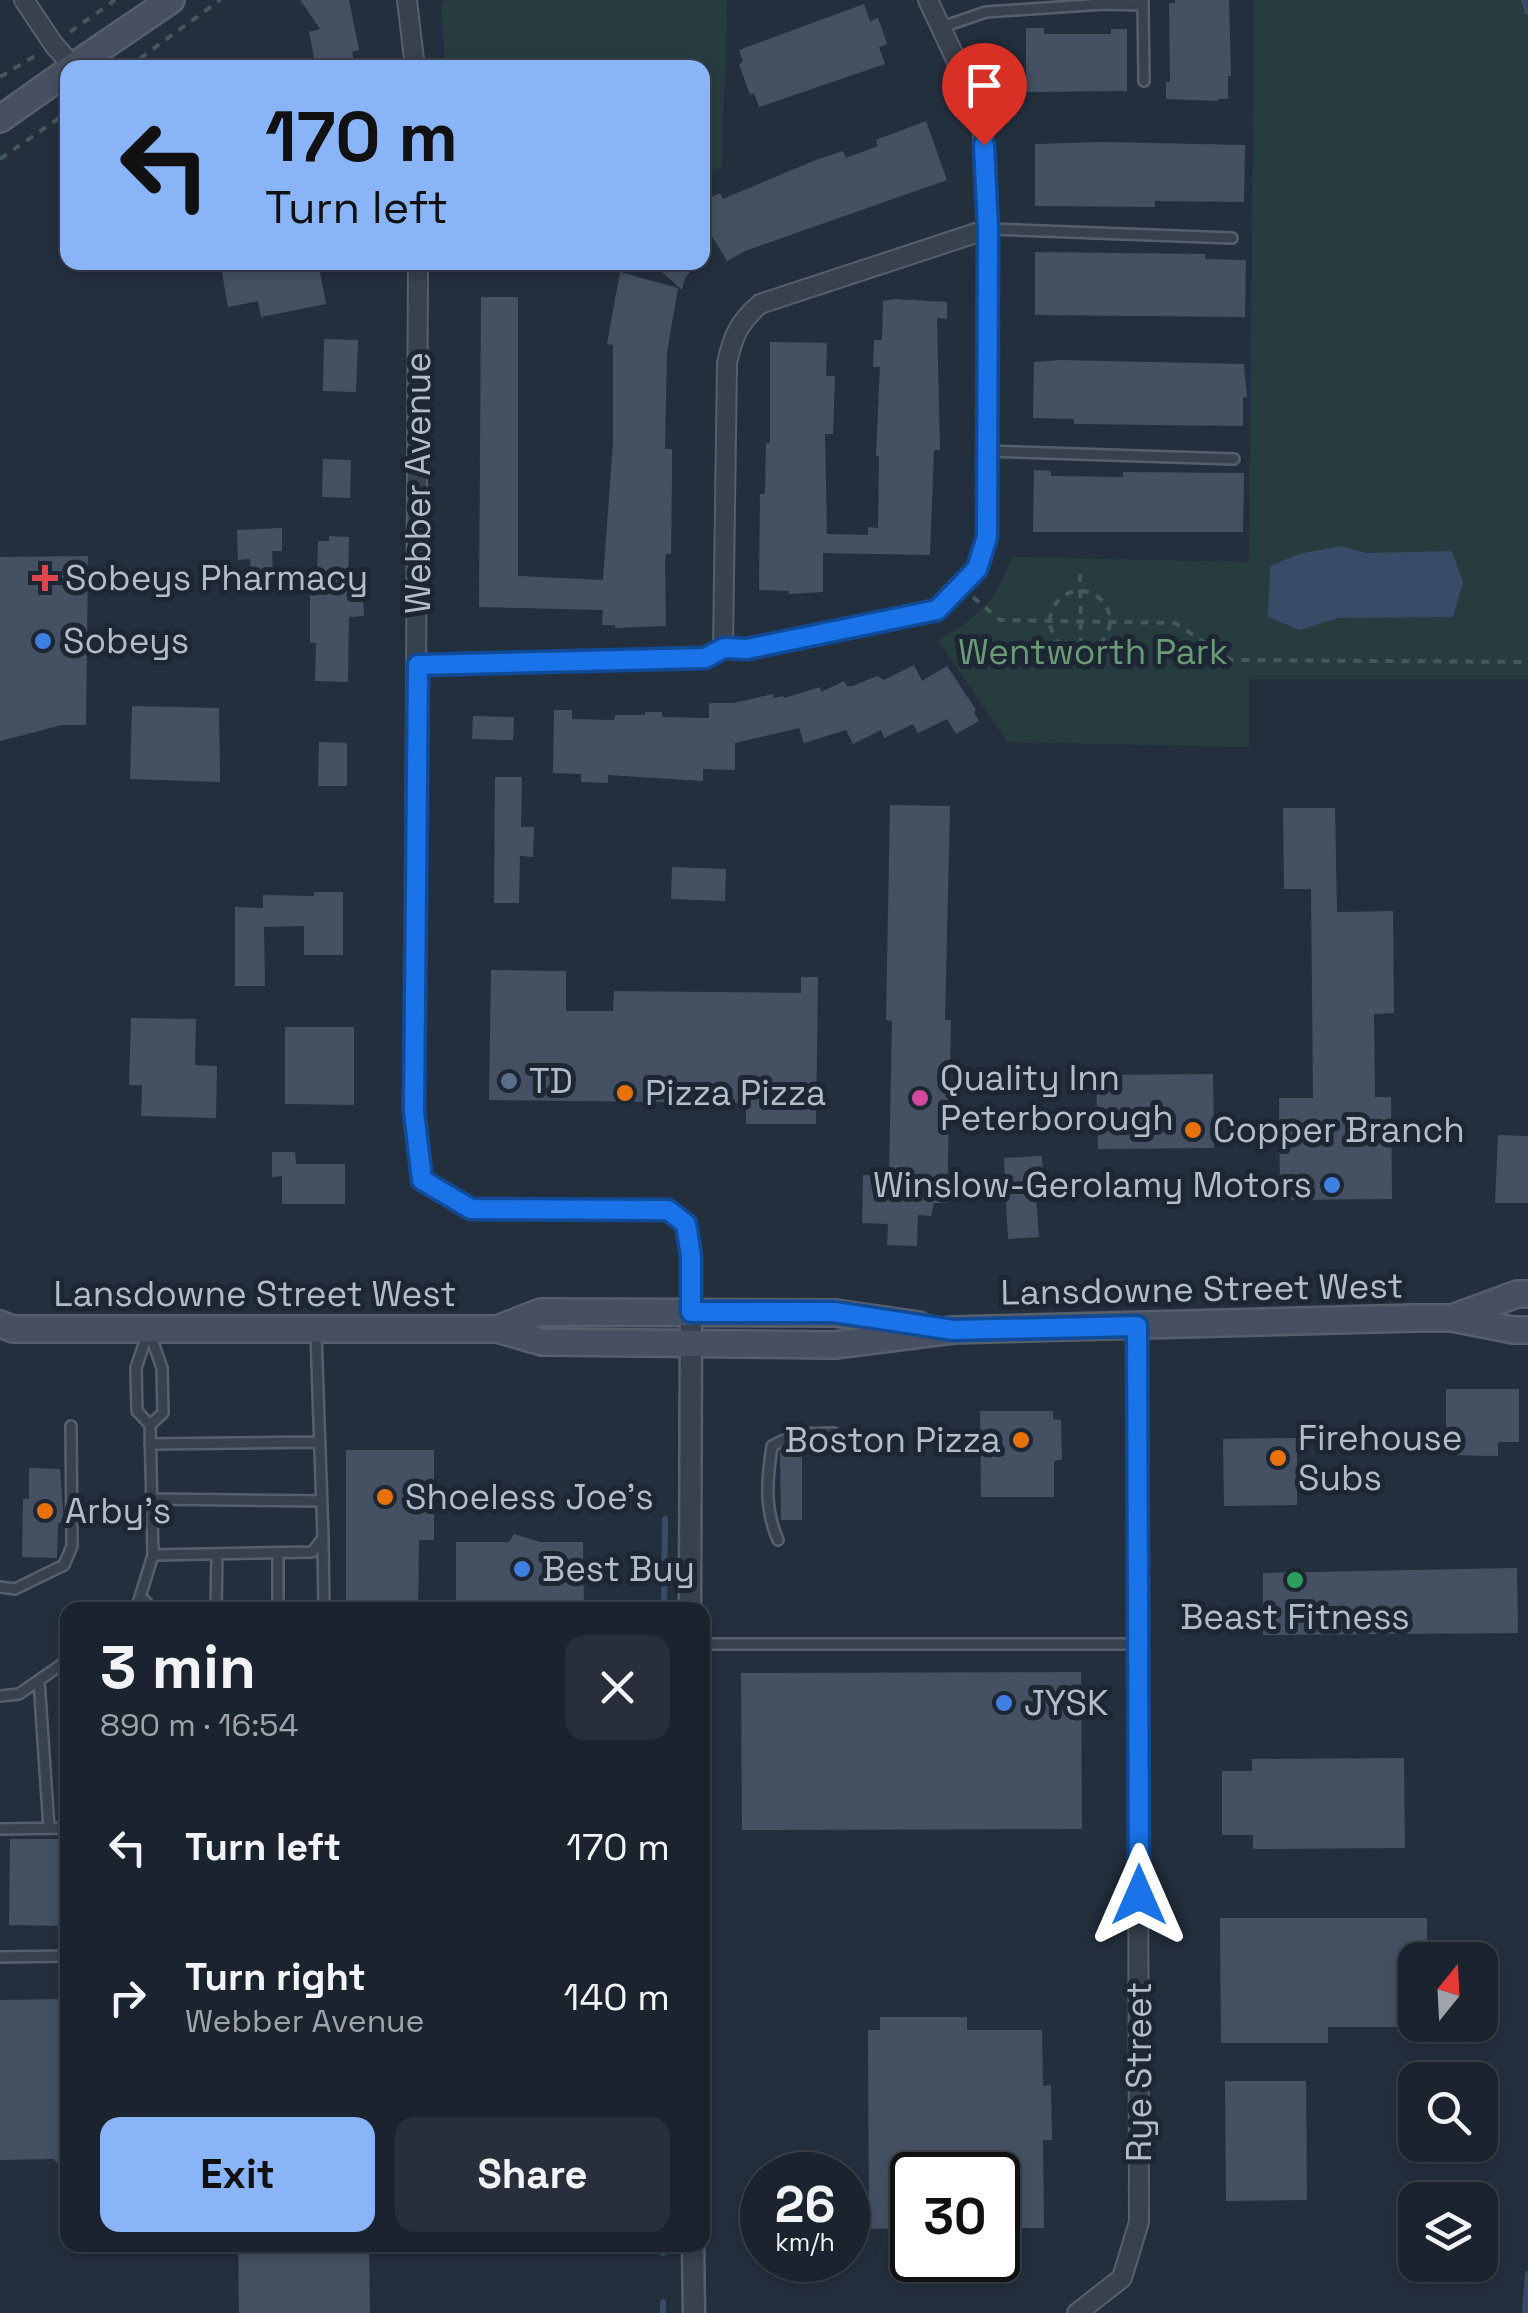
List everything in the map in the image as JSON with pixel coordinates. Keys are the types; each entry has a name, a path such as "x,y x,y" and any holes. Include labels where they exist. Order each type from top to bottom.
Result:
{"main road":[{"path":"83,60 171,0"},
{"path":"0,119 60,76"},
{"name":"Lansdowne Street West","path":"1452,1318 1517,1294 1528,1294"},
{"name":"Lansdowne Street West","path":"497,1328 541,1312 834,1312 953,1330"},
{"name":"Lansdowne Street West","path":"4,1330 497,1328 542,1342 835,1345 953,1330 1452,1318 1528,1330"}],"street":[{"path":"24,0 65,60"},
{"path":"406,0 414,60"},
{"path":"418,665 705,658 724,648 747,649 937,610 977,569 987,537 988,451 988,229 982,115 928,0"},
{"path":"724,648 727,363 741,320 760,304 988,229"},
{"name":"Webber Avenue","path":"418,270 414,1112 422,1180 471,1209 668,1210 686,1224 691,1256 690,1602"},
{"name":"Rye Street","path":"1078,2313 1122,2278 1139,2222 1137,1326"},
{"path":"693,2252 694,2313"}],"lane":[{"path":"940,28 986,12 1144,3 1144,80"},
{"path":"988,229 1232,238"},
{"path":"988,451 1234,459"},
{"path":"138,1602 152,1556 150,1425 137,1410 136,1368 149,1330"},
{"path":"149,1330 162,1368 162,1413 150,1425"},
{"path":"316,1331 324,1602"},
{"path":"0,1586 15,1589 64,1566 72,1546 71,1426"},
{"path":"778,1540 768,1518 767,1480 772,1446 796,1434 834,1433"},
{"path":"150,1444 318,1442"},
{"path":"153,1499 321,1502"},
{"path":"152,1556 312,1552 322,1538"},
{"path":"278,1553 278,1602"},
{"path":"216,1554 216,1602"},
{"path":"140,1596 146,1602"},
{"path":"710,1644 1138,1644"},
{"path":"0,1696 19,1694 60,1666"},
{"path":"39,1680 49,1828"},
{"path":"0,1829 60,1828"},
{"path":"0,1957 60,1956"}],"path":[{"path":"139,60 220,0"},
{"path":"0,159 60,118"},
{"path":"1080,574 1080,652"},
{"path":"961,586 1000,620 1174,623 1231,660 1528,662"},
{"path":"1084,590 1104,601 1111,622 1102,643 1080,652 1061,644 1049,620 1063,594 1084,590"}],"green space":[{"path":"727,0 722,168 710,172 710,60 445,60 441,3"},
{"name":"Wentworth Park","path":"1254,0 1528,0 1528,679 1249,679 1249,747 1007,742 938,640 984,607 1012,557 1249,562"}],"water":[{"path":"1339,546 1367,553 1452,551 1463,582 1453,617 1338,618 1300,630 1268,617 1270,566 1299,554"}],"building":[{"path":"300,0 349,0 359,50 352,52 354,60 314,60 309,32 320,29"},
{"path":"1229,0 1228,99 1166,99 1166,82 1170,82 1169,3"},
{"path":"864,4 870,21 878,18 887,44 879,47 885,64 759,107 754,93 750,95 739,64 743,62 739,50"},
{"path":"1026,28 1044,28 1044,34 1111,34 1111,29 1127,29 1127,91 1026,92"},
{"path":"926,121 947,180 745,251 727,261 710,233 710,198 720,193 723,199 843,151 846,158 878,146 876,140"},
{"path":"1035,144 1245,145 1244,202 1155,201 1155,207 1035,206"},
{"path":"1035,252 1205,254 1205,259 1246,260 1245,317 1035,315"},
{"path":"222,270 320,270 326,304 261,317 258,301 228,307"},
{"path":"660,270 691,271 682,290"},
{"path":"620,272 678,288 667,352 665,449 672,449 672,477 671,554 666,554 665,565 666,626 602,625 603,610 479,607 481,297 518,297 518,576 603,580 613,442 613,345 607,344"},
{"path":"883,301 947,302 947,319 937,318 940,450 934,450 930,555 823,553 823,592 789,594 759,590 760,494 765,494 766,443 770,443 770,342 827,343 826,376 835,376 833,434 825,434 827,534 868,535 868,527 878,528 880,367 873,367 874,340 882,340"},
{"path":"324,339 358,340 356,392 323,391"},
{"path":"1034,362 1244,364 1247,397 1243,397 1243,426 1074,424 1074,419 1033,418"},
{"path":"323,459 351,460 350,498 322,497"},
{"path":"1034,470 1051,471 1051,476 1244,473 1243,532 1033,532"},
{"path":"282,528 282,551 272,551 273,574 251,575 250,559 238,560 237,530"},
{"path":"329,536 349,537 348,587 358,586 359,598 363,598 364,616 349,617 348,682 315,681 316,643 310,643 310,589 317,588 318,541 329,541"},
{"name":"Sobeys","path":"88,556 86,725 62,725 0,741 0,557"},
{"path":"914,665 922,681 947,666 979,721 956,734 947,719 918,733 913,724 884,738 881,730 853,744 846,730 804,743 799,728 735,743 735,770 703,769 703,781 608,775 608,783 581,782 581,774 553,773 554,710 572,710 572,719 614,720 615,715 645,712 662,712 662,717 709,718 709,703 734,703 773,694 773,698 784,698 820,687 821,692 844,681 853,686 877,676 884,680"},
{"path":"132,706 219,708 220,782 130,779"},
{"path":"473,716 514,717 513,740 472,739"},
{"path":"319,742 347,743 347,786 318,786"},
{"path":"495,777 522,777 521,827 534,827 533,857 520,856 519,903 494,903"},
{"name":"Quality Inn Peterborough","path":"890,805 950,806 945,1020 951,1020 947,1203 934,1203 931,1216 918,1215 917,1246 887,1245 888,1224 862,1223 863,1175 889,1175 892,1021 886,1020"},
{"path":"1283,808 1335,808 1337,912 1393,911 1394,1013 1374,1014 1375,1097 1391,1097 1392,1199 1280,1200 1279,1098 1313,1098 1311,889 1284,889"},
{"path":"672,867 726,869 725,901 671,899"},
{"path":"314,892 343,892 343,955 304,955 304,926 264,927 265,986 235,986 235,907 263,908 263,895 314,896"},
{"path":"491,970 566,971 566,1011 613,1011 614,991 801,993 801,977 818,977 816,1124 746,1124 746,1103 489,1100"},
{"path":"131,1018 196,1019 195,1065 217,1066 216,1118 141,1116 142,1085 129,1085"},
{"path":"285,1027 354,1027 354,1105 285,1104"},
{"path":"1213,1074 1214,1148 1098,1149 1096,1075"},
{"path":"1498,1135 1528,1136 1528,1203 1495,1203"},
{"path":"272,1152 295,1152 296,1164 345,1164 345,1204 282,1204 282,1176 272,1177"},
{"path":"1042,1156 1044,1195 1036,1196 1039,1237 1008,1239 1004,1158"},
{"path":"1446,1389 1519,1389 1519,1442 1498,1442 1498,1456 1446,1455"},
{"name":"Boston Pizza","path":"980,1411 1053,1411 1053,1419 1061,1420 1062,1460 1054,1461 1054,1497 981,1497"},
{"path":"1297,1438 1297,1505 1224,1506 1223,1439"},
{"path":"346,1450 434,1450 434,1540 419,1540 418,1602 346,1602"},
{"path":"802,1450 802,1520 781,1520 780,1451"},
{"name":"Arby's","path":"29,1468 60,1469 64,1523 58,1523 57,1558 22,1557 23,1499 29,1499"},
{"path":"514,1534 540,1542 583,1542 584,1602 456,1602 456,1542 509,1542"},
{"path":"1517,1568 1518,1633 1263,1635 1263,1573"},
{"path":"1081,1672 1082,1829 742,1830 741,1673"},
{"path":"1404,1758 1405,1848 1253,1849 1253,1835 1222,1835 1222,1771 1252,1771 1252,1759"},
{"path":"10,1839 60,1839 60,1926 9,1925"},
{"path":"1220,1918 1427,1918 1427,1942 1398,1942 1398,2027 1328,2027 1328,2043 1221,2043"},
{"path":"60,1999 60,2166 53,2159 0,2160 0,2000"},
{"path":"880,2017 967,2017 967,2030 1042,2030 1043,2086 1051,2085 1052,2140 1043,2140 1044,2228 1020,2228 1020,2152 890,2152 890,2229 870,2229 868,2030 880,2030"},
{"path":"1225,2081 1306,2081 1307,2200 1226,2201"},
{"path":"238,2252 369,2252 370,2313 239,2313"}],"waterway":[{"path":"1524,0 1528,12"},
{"path":"664,1602 665,1519"},
{"path":"1525,2313 1528,2274"},
{"path":"663,2302 663,2313"}],"place":[{"name":"Sobeys Pharmacy","path":"45,578"},
{"name":"Sobeys","path":"43,641"},
{"name":"TD","path":"509,1081"},
{"name":"Pizza Pizza","path":"625,1093"},
{"name":"Quality Inn Peterborough","path":"920,1098"},
{"name":"Copper Branch","path":"1193,1130"},
{"name":"Winslow-Gerolamy Motors","path":"1332,1185"},
{"name":"Boston Pizza","path":"1021,1440"},
{"name":"Firehouse Subs","path":"1278,1458"},
{"name":"Shoeless Joe's","path":"385,1497"},
{"name":"Arby's","path":"45,1511"},
{"name":"Best Buy","path":"522,1569"},
{"name":"Beast Fitness","path":"1295,1580"},
{"name":"JYSK","path":"1004,1703"}],"route":[{"path":"984,145 988,229 987,537 977,569 937,610 747,649 724,648 705,658 418,665 414,1112 422,1180 471,1209 668,1210 686,1224 691,1256 691,1312 834,1312 953,1330 1137,1326 1139,1895"}]}
